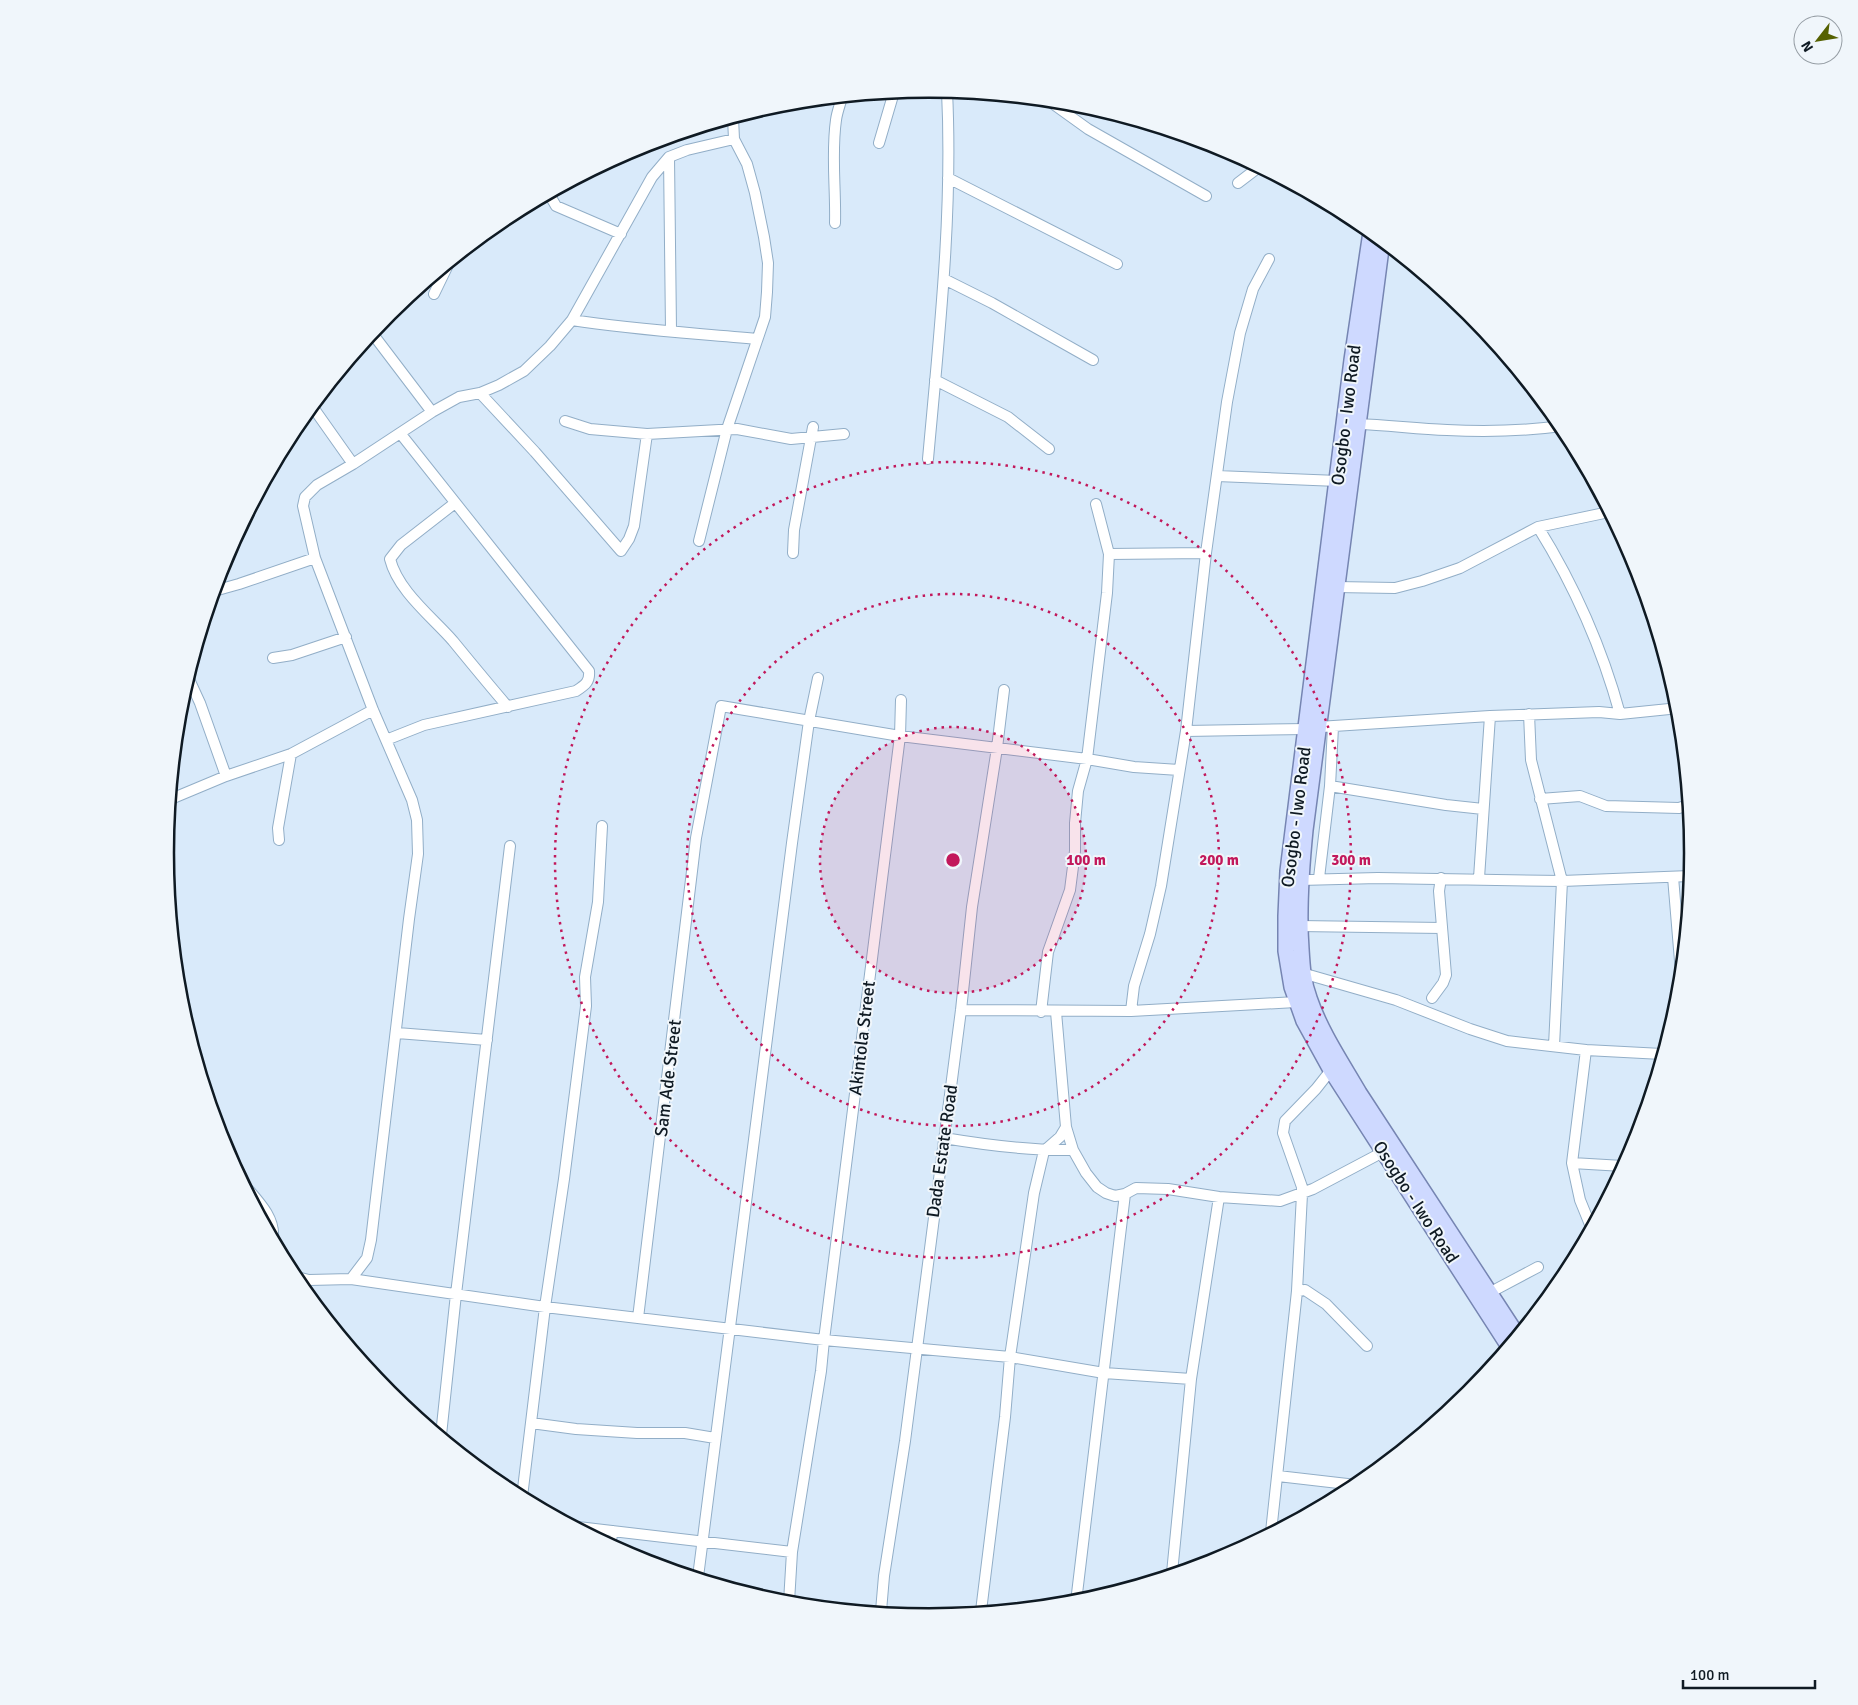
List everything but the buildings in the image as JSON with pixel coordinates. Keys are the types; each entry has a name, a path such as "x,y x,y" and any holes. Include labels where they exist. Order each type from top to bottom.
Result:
{"main road":[{"name":"Osogbo - Iwo Road","path":"1370,240 1352,360 1338,481 1319,728 1288,870 1286,951 1296,1002 1330,1070 1505,1340"},
{"name":"Osogbo - Iwo Road","path":"1381,248 1336,587 1300,880 1299,926 1302,973 1308,997 1316,1017 1337,1057 1514,1329"}],"street":[{"path":"928,459 944,279 950,136 948,98"},
{"path":"879,143 892,99"},
{"path":"835,223 834,163 836,119 840,103"},
{"path":"1064,110 1088,129 1114,142 1206,196"},
{"path":"698,541 728,429 765,317 768,263 755,193 747,164 734,139 734,123"},
{"path":"351,1280 367,1258 371,1240 418,854 417,820 412,800 373,710 315,558 303,506 305,497 317,485 353,464 432,412 460,397 480,393 524,370 550,346 572,320 652,178 669,156 734,139"},
{"path":"669,156 671,330"},
{"path":"1238,183 1254,171"},
{"path":"948,178 1117,264"},
{"path":"552,199 556,206 621,234"},
{"path":"1131,1011 1134,986 1150,934 1161,886 1186,732 1206,552 1227,402 1240,333 1253,289 1269,258"},
{"path":"434,294 443,275"},
{"path":"944,279 992,303 1093,360"},
{"path":"572,320 621,328 671,330 757,339"},
{"path":"376,339 432,412"},
{"path":"935,380 1008,417 1049,449"},
{"path":"480,393 535,452 621,551 629,539 634,526 647,434"},
{"path":"316,412 353,464"},
{"path":"565,421 590,429 647,434 737,428 791,439 812,432 844,434"},
{"path":"1358,424 1447,430 1528,430 1553,427"},
{"path":"793,553 794,530 812,432"},
{"path":"386,740 424,725 576,691 590,679 589,671 400,433"},
{"path":"1217,476 1338,481"},
{"path":"455,503 402,545 390,559 392,567 401,582 422,608 452,640 508,707"},
{"path":"1040,1012 1048,952 1070,890 1075,851 1078,791 1087,759 1107,593 1109,554 1096,504"},
{"path":"1336,587 1395,588 1422,582 1460,568 1538,527 1603,513"},
{"path":"1538,527 1584,611 1611,682 1620,714"},
{"path":"1109,554 1206,552"},
{"path":"222,589 315,558"},
{"path":"273,658 292,655 346,637"},
{"path":"699,1571 792,843 809,721 818,678"},
{"name":"Dada Estate Road","path":"881,1606 961,1010 972,907 997,748 1004,690"},
{"path":"192,691 200,703 226,776"},
{"name":"Akintola Street","path":"789,1594 792,1552 821,1372 900,736 900,700"},
{"name":"Sam Ade Street","path":"638,1318 696,838 721,706 809,721"},
{"path":"1186,732 1319,728 1529,714 1599,712 1620,714 1670,709"},
{"path":"177,796 226,776 291,754 373,710"},
{"path":"1529,714 1531,760 1562,880 1554,1046"},
{"path":"1479,878 1490,716"},
{"path":"809,721 900,736 1087,759 1134,767 1179,770"},
{"path":"1319,728 1330,786 1319,878"},
{"path":"279,840 278,828 291,754"},
{"path":"1330,786 1446,805 1483,809"},
{"path":"1540,799 1580,796 1606,806 1682,807"},
{"path":"523,1488 545,1307 586,1006 585,976 598,902 602,826"},
{"path":"442,1429 510,846"},
{"path":"1300,880 1319,878 1562,880 1683,876"},
{"path":"1673,877 1679,944"},
{"path":"1432,998 1444,983 1446,975 1439,891 1442,878"},
{"path":"1299,926 1442,928"},
{"path":"1302,973 1396,1000 1470,1029 1507,1041 1586,1050 1656,1054"},
{"path":"961,1010 1040,1012 1131,1011 1296,1002"},
{"path":"1056,1012 1066,1127 1073,1150 1086,1173 1097,1187 1106,1193 1115,1196 1125,1194 1136,1188 1168,1189 1219,1197 1280,1201 1302,1194 1384,1152"},
{"path":"397,1033 487,1040"},
{"path":"1586,1050 1572,1163 1580,1200 1588,1220"},
{"path":"1272,1525 1297,1291 1302,1194 1302,1187 1283,1133 1283,1126 1285,1121 1316,1089 1330,1070"},
{"path":"982,1606 1005,1417 1010,1357 1034,1192 1044,1150 1056,1141 1066,1127"},
{"path":"944,1138 980,1144 1044,1150 1073,1150"},
{"path":"1572,1163 1616,1166"},
{"path":"1077,1593 1125,1194"},
{"path":"1173,1567 1191,1379 1219,1197"},
{"path":"1489,1293 1538,1267"},
{"path":"306,1279 351,1280 545,1307 824,1340 1010,1357 1104,1373 1191,1379"},
{"path":"1297,1291 1305,1290 1326,1304 1367,1346"},
{"path":"531,1423 576,1429 637,1433 685,1433 715,1438"},
{"path":"1278,1476 1342,1483"},
{"path":"592,1528 792,1552"},
{"path":"611,1537 613,1530"}]}
